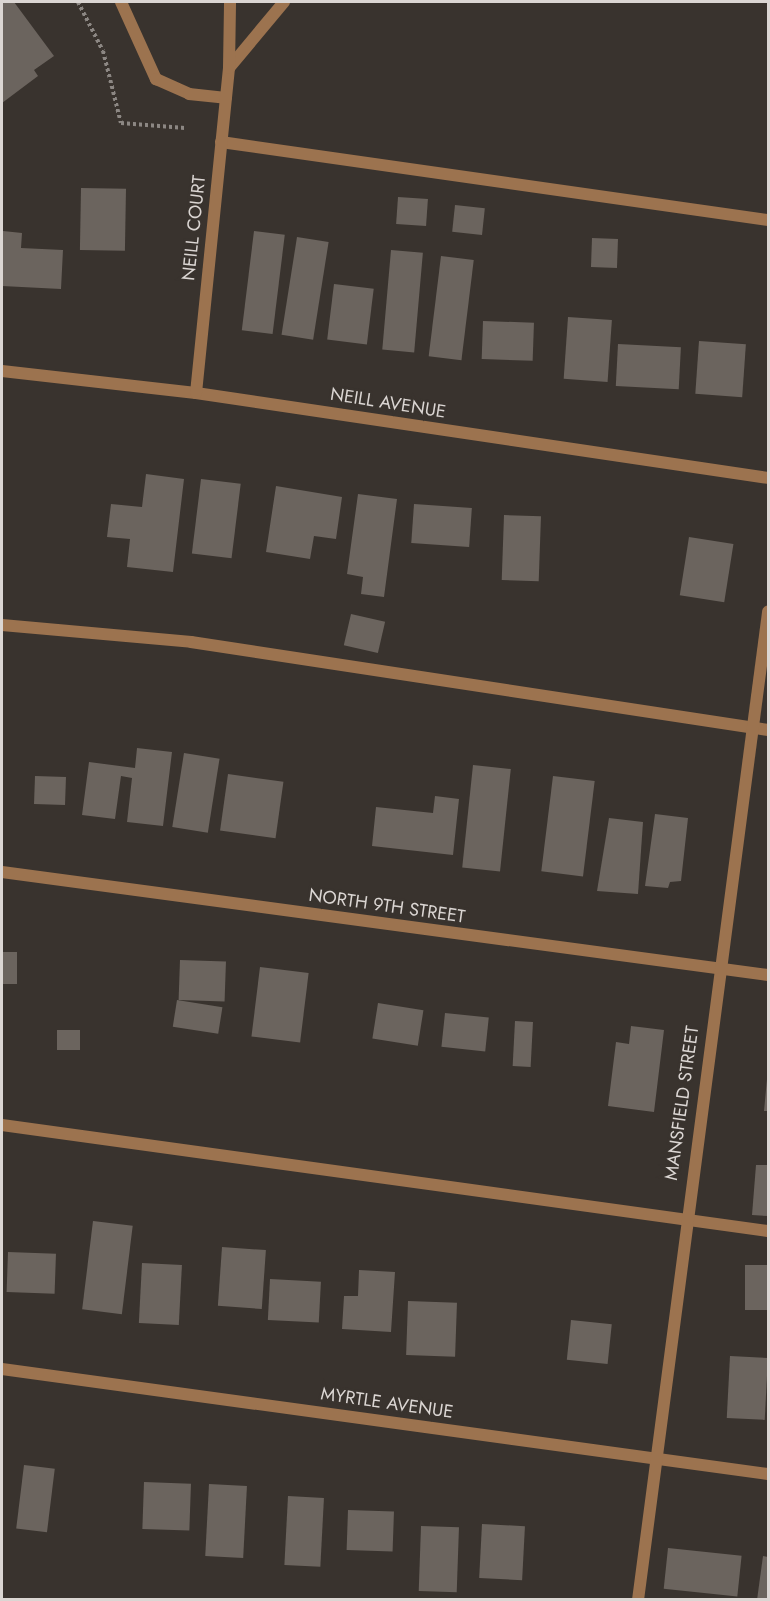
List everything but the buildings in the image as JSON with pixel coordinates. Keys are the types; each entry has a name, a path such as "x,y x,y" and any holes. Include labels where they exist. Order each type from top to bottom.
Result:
{"street":[{"path":"121,2 156,79 189,94 226,98"},
{"name":"NEILL COURT","path":"196,393 229,68 230,2"},
{"path":"229,68 284,2"},
{"path":"221,142 768,220"},
{"name":"NEILL AVENUE","path":"2,371 196,393 768,478"},
{"name":"MANSFIELD STREET","path":"638,1599 653,1458 684,1220 768,612"},
{"path":"2,625 191,642 768,730"},
{"name":"NORTH 9TH STREET","path":"2,872 768,975"},
{"path":"2,1125 768,1231"},
{"name":"MYRTLE AVENUE","path":"2,1369 768,1474"}],"path":[{"path":"78,2 104,51 121,123 185,128"}]}
